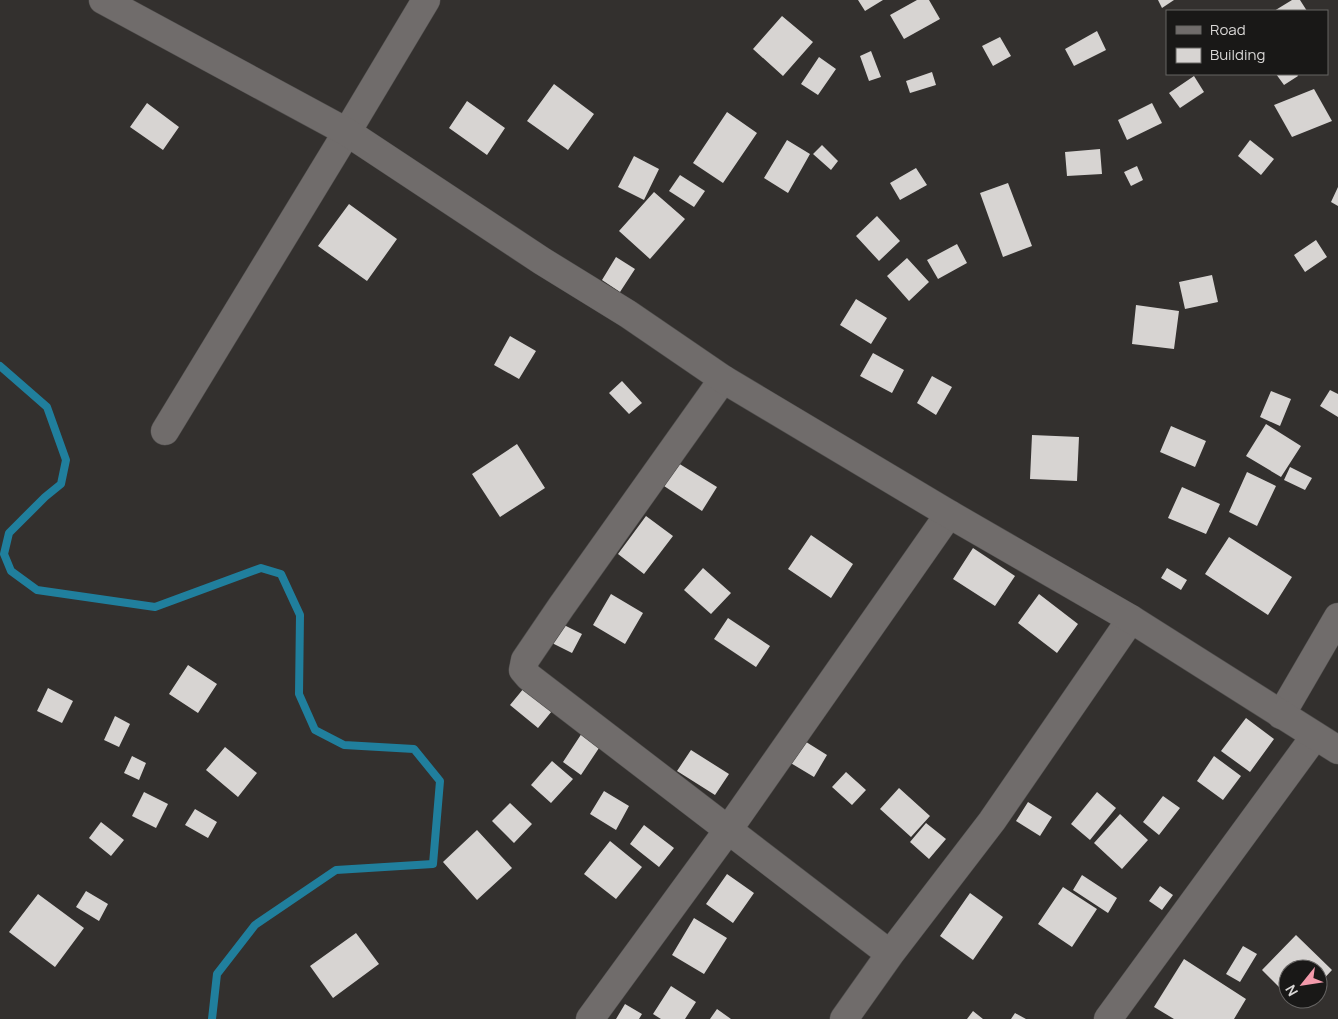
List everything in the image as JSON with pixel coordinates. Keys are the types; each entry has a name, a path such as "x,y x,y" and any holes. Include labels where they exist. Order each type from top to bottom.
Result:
{"street":[{"path":"103,0 347,132 542,261 628,314 723,379 949,514 1131,619 1327,743 1108,1019"},
{"path":"165,431 426,0"},
{"path":"723,379 561,607 525,660 523,670 529,678 890,954"},
{"path":"590,1019 728,830 949,514"},
{"path":"1282,715 1338,617"},
{"path":"844,1019 890,954 992,822 1131,619"}],"building":[{"path":"858,0 883,0 865,11"},
{"path":"917,0 929,0 940,19 904,39 890,15"},
{"path":"1158,0 1174,0 1162,8"},
{"path":"1292,0 1300,0 1306,10 1276,10"},
{"path":"782,16 813,42 783,76 753,49"},
{"path":"1097,31 1106,50 1074,66 1065,49"},
{"path":"1000,37 1011,56 993,66 982,46"},
{"path":"871,51 881,77 869,81 860,56"},
{"path":"819,57 836,69 818,95 801,84"},
{"path":"932,72 936,85 910,93 906,81"},
{"path":"1277,75 1298,75 1298,76 1284,85"},
{"path":"1194,76 1204,92 1180,108 1169,93"},
{"path":"554,84 594,114 568,150 527,121"},
{"path":"1314,89 1332,121 1292,137 1274,105"},
{"path":"467,101 505,128 487,155 449,128"},
{"path":"147,103 179,127 163,150 130,127"},
{"path":"1152,103 1162,123 1127,140 1118,120"},
{"path":"727,112 757,133 723,183 693,163"},
{"path":"787,140 810,154 788,193 764,178"},
{"path":"1250,140 1274,159 1261,175 1238,156"},
{"path":"822,145 838,161 831,170 813,154"},
{"path":"1100,149 1102,174 1067,176 1065,152"},
{"path":"634,156 659,169 644,200 618,187"},
{"path":"1137,166 1143,180 1131,186 1124,172"},
{"path":"916,168 927,185 900,200 890,183"},
{"path":"680,175 705,191 694,207 669,191"},
{"path":"1008,183 1032,246 1003,257 980,193"},
{"path":"1338,187 1338,206 1331,202"},
{"path":"654,192 685,219 650,259 619,231"},
{"path":"349,204 397,239 367,281 318,246"},
{"path":"877,216 900,241 879,261 856,236"},
{"path":"1316,240 1327,257 1305,272 1294,255"},
{"path":"957,244 967,263 938,279 927,260"},
{"path":"616,257 635,269 620,292 602,280"},
{"path":"907,258 929,282 909,301 887,276"},
{"path":"1212,275 1218,302 1185,309 1179,282"},
{"path":"856,299 887,318 871,344 840,325"},
{"path":"1136,305 1179,311 1174,349 1132,344"},
{"path":"510,336 536,351 519,379 494,365"},
{"path":"873,353 904,370 892,393 860,376"},
{"path":"932,376 952,387 936,415 917,403"},
{"path":"622,381 642,403 629,414 609,393"},
{"path":"1330,390 1338,394 1338,417 1320,406"},
{"path":"1271,391 1291,399 1280,426 1260,417"},
{"path":"1266,424 1301,446 1281,477 1246,456"},
{"path":"1171,426 1206,441 1195,467 1160,452"},
{"path":"1032,435 1079,437 1077,481 1030,479"},
{"path":"517,444 545,488 500,517 472,474"},
{"path":"678,463 717,487 702,511 664,486"},
{"path":"1290,467 1312,478 1305,490 1284,480"},
{"path":"1247,472 1276,486 1257,526 1229,512"},
{"path":"1182,487 1220,504 1206,534 1168,518"},
{"path":"646,516 673,536 644,574 618,554"},
{"path":"811,535 853,564 831,598 788,569"},
{"path":"1229,537 1292,577 1268,615 1205,574"},
{"path":"973,548 1015,576 995,606 953,579"},
{"path":"703,568 731,593 711,614 684,590"},
{"path":"1167,568 1187,580 1181,590 1161,578"},
{"path":"611,594 643,613 625,644 593,625"},
{"path":"1039,594 1078,624 1057,653 1018,623"},
{"path":"728,618 770,646 756,667 714,639"},
{"path":"562,624 582,634 572,653 552,643"},
{"path":"188,665 217,684 198,713 169,694"},
{"path":"48,688 73,701 62,723 37,711"},
{"path":"524,688 552,711 538,728 510,705"},
{"path":"115,716 130,724 119,747 104,740"},
{"path":"1246,718 1274,739 1250,772 1221,751"},
{"path":"582,733 601,745 581,775 563,762"},
{"path":"803,740 827,755 814,777 789,762"},
{"path":"225,747 257,773 238,797 206,770"},
{"path":"691,750 729,774 715,795 677,771"},
{"path":"132,756 146,763 139,780 124,773"},
{"path":"1214,756 1241,776 1223,800 1197,781"},
{"path":"552,761 573,779 551,803 531,785"},
{"path":"846,772 866,790 852,805 832,787"},
{"path":"899,788 930,816 911,837 880,809"},
{"path":"604,791 629,806 616,830 590,814"},
{"path":"144,792 168,804 156,828 132,816"},
{"path":"1097,792 1116,808 1090,840 1071,824"},
{"path":"1163,796 1180,808 1159,835 1143,822"},
{"path":"1028,802 1052,817 1040,836 1016,821"},
{"path":"510,803 532,824 514,843 492,821"},
{"path":"195,809 217,822 208,838 185,825"},
{"path":"1120,814 1148,840 1122,869 1094,843"},
{"path":"101,822 124,840 111,856 89,838"},
{"path":"926,823 946,839 929,859 910,842"},
{"path":"644,825 674,848 659,867 630,844"},
{"path":"477,830 512,868 477,900 443,862"},
{"path":"610,841 642,867 616,899 584,874"},
{"path":"727,874 754,893 733,923 706,904"},
{"path":"1082,875 1117,898 1108,913 1073,890"},
{"path":"1160,886 1173,895 1162,910 1149,901"},
{"path":"1063,887 1097,909 1072,947 1038,924"},
{"path":"86,891 108,904 99,921 76,907"},
{"path":"970,893 1003,917 973,960 940,936"},
{"path":"38,894 84,928 55,967 9,932"},
{"path":"694,918 727,938 704,974 672,955"},
{"path":"356,933 379,964 333,998 310,966"},
{"path":"1296,935 1321,959 1278,959 1278,986 1262,970"},
{"path":"1243,946 1257,954 1240,982 1226,974"},
{"path":"1184,959 1246,999 1234,1019 1174,1019 1154,1007"},
{"path":"1328,966 1332,970 1328,974"},
{"path":"671,986 696,1002 685,1019 661,1019 653,1014"},
{"path":"625,1004 642,1014 639,1019 616,1019"},
{"path":"717,1009 731,1019 710,1019"},
{"path":"973,1011 983,1019 967,1019"},
{"path":"1015,1013 1026,1019 1011,1019"}],"waterway":[{"path":"0,366 47,407 66,460 61,484 45,497 9,533 4,554 11,571 37,590 155,607 261,568 281,574 300,615 299,694 315,730 344,745 414,749 440,781 433,864 336,870 255,925 217,974 212,1019"}]}
